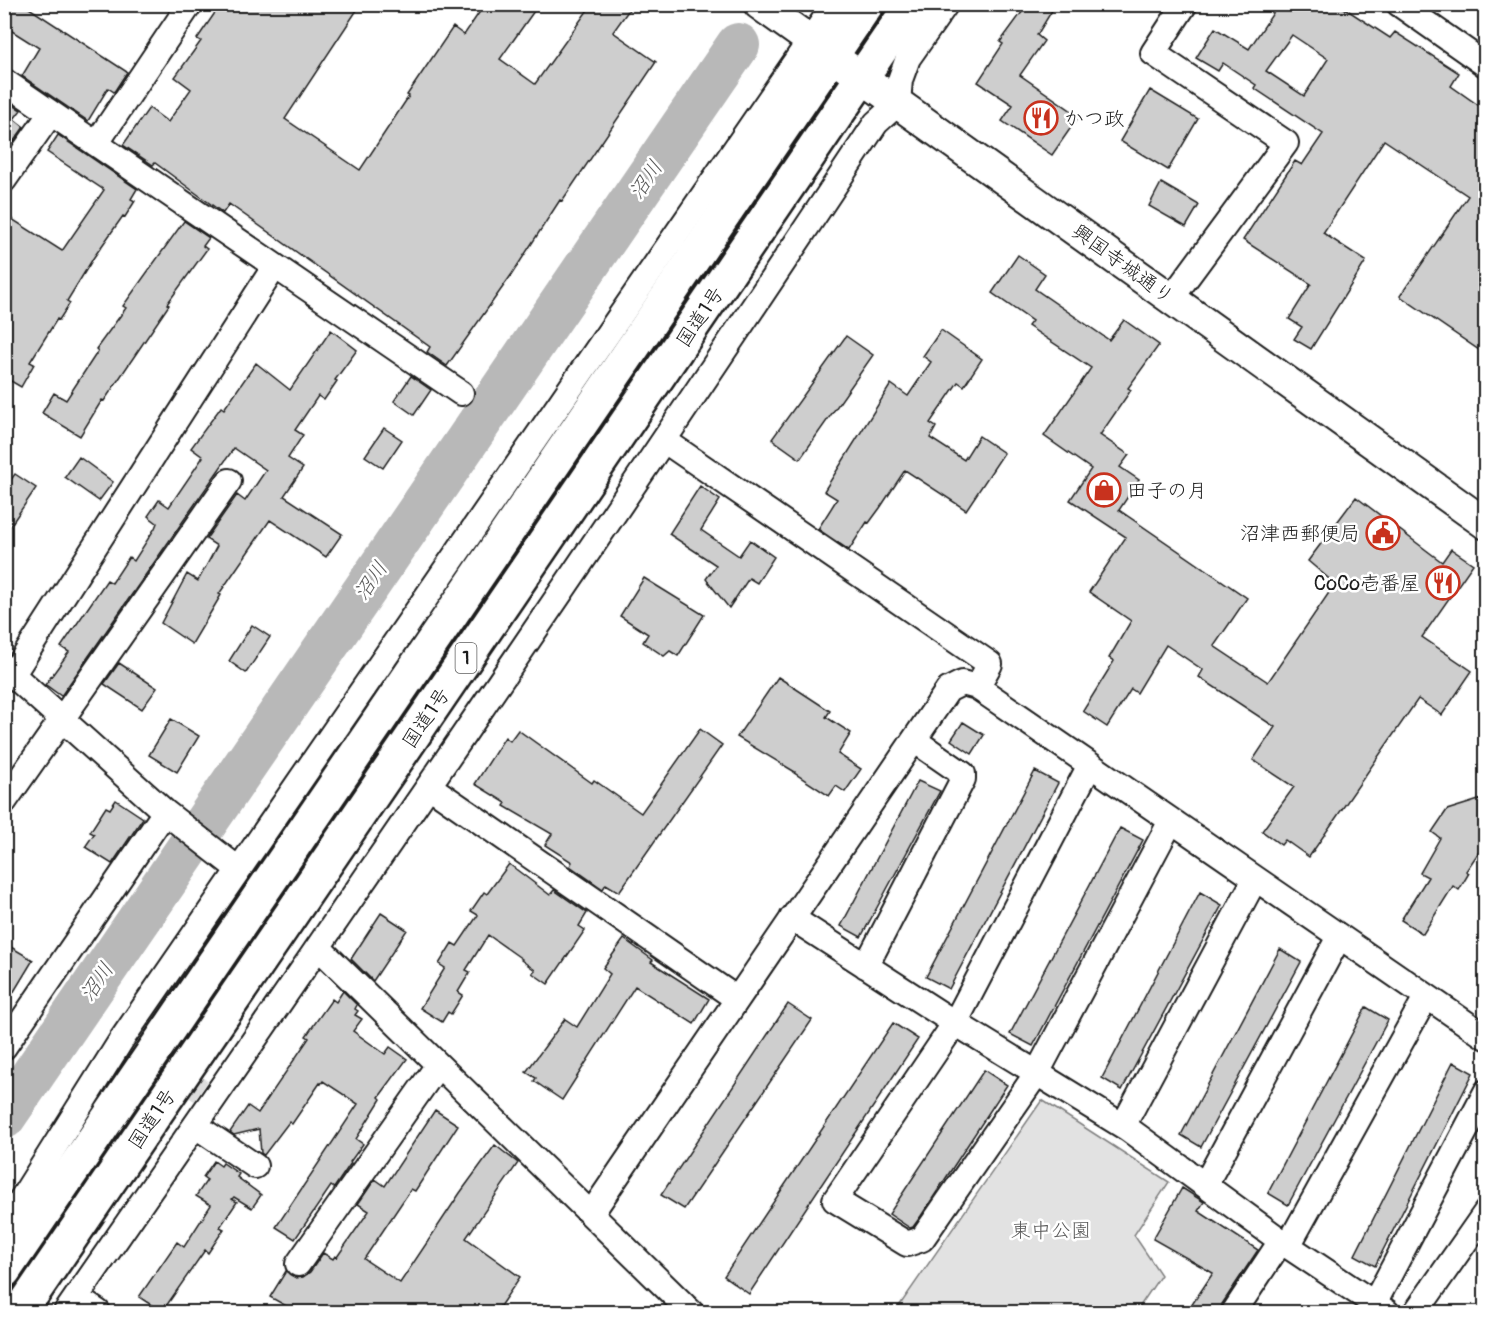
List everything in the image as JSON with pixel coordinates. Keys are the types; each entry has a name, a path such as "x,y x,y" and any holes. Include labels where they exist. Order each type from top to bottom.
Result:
{"highway":[{"name":"国道1号","path":"4,1271 593,409 820,49 867,4"},
{"name":"国道1号","path":"20,1312 912,4"}],"main road":[{"name":"興国寺城通り","path":"759,4 1485,524"}],"street":[{"path":"96,144 190,4"},
{"path":"4,1227 129,1043 238,869 525,434 820,49 835,4"},
{"path":"98,1312 72,1305 196,1126 207,1095 319,948 665,441 876,123 898,103 900,80 908,58 946,4"},
{"path":"1171,299 1286,143 1153,52 1185,4"},
{"path":"1399,4 1485,65"},
{"path":"4,81 460,393"},
{"path":"4,180 51,113"},
{"path":"238,869 165,812 9,670 275,267"},
{"path":"665,441 990,664 977,687"},
{"path":"4,802 229,480"},
{"path":"591,1214 948,690 962,683 977,687 1485,1037"},
{"path":"866,966 963,779 963,774 914,740"},
{"path":"1090,765 955,1023 835,1200 907,1244 921,1239 1037,1072 1171,821"},
{"path":"429,786 737,999"},
{"path":"4,1047 165,812"},
{"path":"1123,1126 1255,879"},
{"path":"792,918 955,1023 1123,1126 1284,1243 1381,1308 1485,1092"},
{"path":"1205,1185 1339,937"},
{"path":"319,948 691,1312"},
{"path":"1234,1312 1284,1243 1426,997"},
{"path":"298,1264 438,1065"},
{"path":"196,1126 255,1166"},
{"path":"1416,1312 1485,1212"}],"green space":[{"name":"東中公園","path":"1042,1100 1169,1182 1134,1235 1161,1275 1136,1312 895,1312"}],"building":[{"path":"4,4 23,4 127,72 114,92 108,88 88,121 22,76 39,48 4,26"},
{"path":"221,4 361,4 285,119 360,170 453,27 464,35 485,4 539,4 500,59 535,84 592,4 633,4 613,32 656,62 447,366 427,352 430,347 229,204 223,213 155,163 153,165 123,145 149,108 168,122 191,89 175,77 201,41 197,39"},
{"path":"1028,4 1056,4 1037,35 1044,41 1020,75 1079,116 1052,155 1002,121 1013,105 978,82 1003,44 1000,42"},
{"path":"1279,4 1338,4 1390,38 1395,32 1459,73 1451,86 1485,110 1485,354 1400,296 1468,196 1384,140 1323,233 1366,261 1311,349 1294,339 1302,327 1289,319 1311,284 1243,240 1295,161 1302,165 1323,134 1254,88 1256,85 1223,63 1218,71 1196,58 1215,28 1249,49","holes":["1292,35 1328,59 1304,96 1266,71"]},
{"path":"1150,90 1198,119 1168,170 1120,141"},
{"path":"7,101 21,110 14,119 24,127 8,149 4,147 4,105"},
{"path":"58,135 137,189 131,199 135,201 94,257 67,301 70,303 30,362 34,364 21,387 4,377 4,232 12,219 62,251 104,190 47,152"},
{"path":"1161,183 1199,205 1186,227 1149,206"},
{"path":"184,221 209,238 203,246 207,249 167,304 169,305 104,401 102,400 80,436 42,413 54,393 66,400 98,351 96,349 126,308 123,306"},
{"path":"1018,255 1045,274 1035,289 1109,340 1124,320 1159,345 1128,388 1131,390 1100,435 1129,455 1120,467 1139,480 1119,510 1247,598 1214,646 1268,682 1335,584 1308,561 1356,497 1442,562 1451,549 1473,564 1422,637 1472,671 1442,715 1418,699 1309,857 1285,840 1281,845 1262,831 1294,787 1253,760 1275,727 1199,677 1203,670 1166,645 1137,693 1131,689 1107,727 1083,711 1114,661 1109,658 1131,621 1089,592 1126,537 1070,500 1091,469 1044,436 1091,368 1028,326 1032,321 992,293"},
{"path":"331,330 357,350 335,380 337,381 324,400 318,396 295,430 303,435 288,458 303,468 284,496 342,534 326,557 270,520 219,594 221,595 192,644 161,623 187,574 198,581 217,546 206,539 237,495 245,501 266,470 234,448 61,696 45,685 69,652 61,647 107,580 112,583 129,557 134,561 155,528 157,523 148,516 159,500 169,507 203,457 191,448 221,407 224,409 256,363 290,390"},
{"path":"941,330 982,359 964,386 958,382 930,423 936,427 930,438 964,460 979,436 1004,453 966,510 905,470 849,550 818,529 837,499 824,491 891,384 908,396 931,362 923,356"},
{"path":"846,336 873,355 800,459 772,439"},
{"path":"411,376 431,390 414,415 394,401"},
{"path":"384,428 402,440 383,468 365,456"},
{"path":"79,457 113,482 99,501 65,477"},
{"path":"15,474 36,488 4,535 4,489"},
{"path":"700,486 720,500 701,530 739,556 750,540 774,557 757,583 749,578 729,608 706,579 716,565 669,534"},
{"path":"644,578 704,615 678,656 670,651 664,656 643,642 648,634 620,616"},
{"path":"252,625 270,637 246,673 229,661"},
{"path":"119,663 157,688 142,709 104,684"},
{"path":"778,677 830,711 826,717 851,733 838,754 861,769 845,792 836,786 829,796 795,772 737,737"},
{"path":"171,719 199,736 177,772 149,755"},
{"path":"963,722 984,735 972,754 951,740"},
{"path":"700,729 722,745 619,892 606,884 603,889 570,866 572,862 545,845 552,834 504,806 506,803 475,784 505,737 510,741 518,730 592,783 594,780 641,813"},
{"path":"1035,771 1058,783 949,989 926,977"},
{"path":"918,781 940,791 861,937 841,926"},
{"path":"1485,798 1485,843 1466,871 1469,873 1459,890 1453,886 1423,934 1401,920 1428,877 1420,873 1440,838 1432,832 1447,810"},
{"path":"116,800 143,818 112,864 85,847 94,834 90,832 106,807 110,809"},
{"path":"1120,828 1143,840 1033,1046 1010,1034"},
{"path":"509,864 550,895 554,890 587,913 579,926 585,930 548,984 532,973 535,970 522,959 488,935 466,970 470,972 458,992 463,995 451,1014 448,1012 442,1022 420,1008 445,968 439,964 452,943 457,946 478,915 471,911 484,892 487,894"},
{"path":"1200,892 1222,905 1122,1090 1102,1078"},
{"path":"381,913 407,930 373,981 351,959"},
{"path":"624,939 653,960 651,962 709,999 694,1024 635,986 562,1100 534,1081 536,1078 526,1072 565,1019 577,1027 610,974 603,968"},
{"path":"4,943 33,960 4,1008"},
{"path":"1280,949 1301,962 1201,1147 1181,1135"},
{"path":"343,991 357,1005 355,1009 358,1011 355,1015 362,1019 353,1031 385,1054 390,1047 407,1059 379,1097 381,1099 356,1139 363,1144 334,1188 331,1186 295,1239 276,1227 358,1104 323,1081 292,1124 289,1122 264,1155 261,1153 259,1129 234,1135 230,1132 248,1106 258,1113 309,1038 306,1036 332,999 336,1002"},
{"path":"788,1004 812,1020 684,1209 661,1195"},
{"path":"1366,1007 1388,1020 1288,1205 1268,1193"},
{"path":"893,1023 918,1039 749,1294 724,1276"},
{"path":"1453,1062 1473,1073 1375,1266 1355,1255"},
{"path":"984,1070 1007,1085 921,1216 910,1228 889,1214"},
{"path":"435,1110 458,1125 415,1191 411,1189 364,1259 400,1283 495,1145 518,1163 466,1238 520,1277 496,1312 297,1312 270,1297 286,1271 296,1278 303,1277 310,1272 323,1253 333,1259 337,1257 369,1211 358,1204 375,1179 385,1186"},
{"path":"214,1161 221,1166 223,1163 239,1174 237,1177 261,1195 252,1208 234,1197 232,1199 237,1202 220,1227 224,1229 208,1253 205,1250 162,1312 139,1297 177,1242 184,1247 211,1205 196,1196 207,1180 203,1177"},
{"path":"1182,1188 1204,1202 1198,1211 1258,1250 1222,1304 1220,1312 1187,1312 1213,1273 1153,1239"}],"waterway":[{"name":"沼川","path":"4,1117 738,45"}],"tunnel":[{"path":"135,1047 201,1091"}],"place":[{"name":"かつ政","path":"1041,118"},
{"name":"田子の月","path":"1104,490"},
{"name":"沼津西郵便局","path":"1383,533"},
{"name":"CoCo壱番屋","path":"1443,583"}]}
